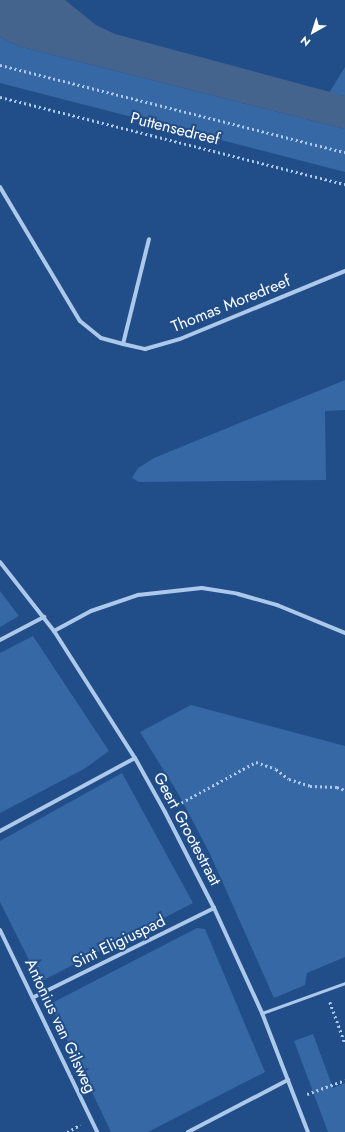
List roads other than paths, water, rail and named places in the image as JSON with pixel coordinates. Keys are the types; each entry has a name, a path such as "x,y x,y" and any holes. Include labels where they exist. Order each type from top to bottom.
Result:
{"street":[{"name":"Thomas Moredreef","path":"0,187 80,321 101,338 123,344 145,349 180,339 345,271"},
{"path":"123,344 149,240"},
{"name":"Geert Grootestraat","path":"0,562 54,631 135,758 165,812 214,908 262,1013 308,1132"},
{"path":"54,631 91,611 138,595 202,588 238,594 277,605 345,633"},
{"path":"0,640 44,617"},
{"path":"0,830 135,758"},
{"name":"Sint Eligiuspad","path":"34,997 214,908"},
{"name":"Antonius van Gilsweg","path":"0,930 34,997 97,1132"},
{"path":"0,942 5,940"},
{"path":"188,1132 288,1080"}],"lane":[{"path":"262,1013 345,983"}]}
